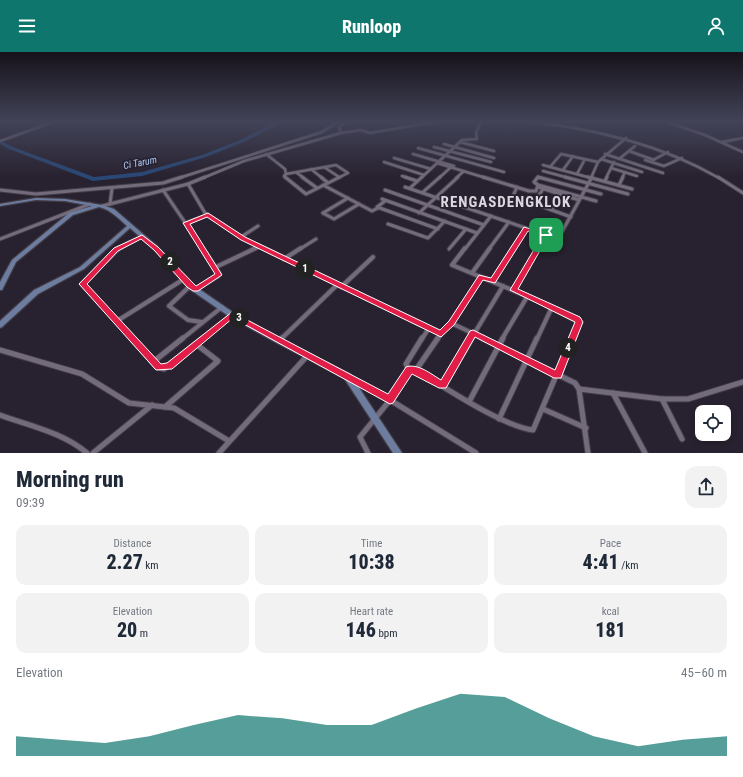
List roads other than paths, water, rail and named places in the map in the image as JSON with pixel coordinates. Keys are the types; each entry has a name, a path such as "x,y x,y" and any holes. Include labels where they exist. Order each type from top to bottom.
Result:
{"street":[{"path":"0,191 36,194 147,186 177,180 299,140"},
{"path":"0,288 14,261 74,213 188,184 266,154 317,140"},
{"path":"410,188 454,146 464,140"},
{"path":"405,187 558,239 580,198 586,190 598,162 605,154 624,140"},
{"path":"631,140 682,158 743,193"},
{"path":"716,140 743,152"},
{"path":"722,142 734,140"},
{"path":"460,142 494,151"},
{"path":"444,144 494,158"},
{"path":"619,159 635,146"},
{"path":"434,147 491,162"},
{"path":"418,148 504,172"},
{"path":"629,151 654,160"},
{"path":"651,163 668,152"},
{"path":"266,154 285,169 286,174 284,176 306,194 348,173 336,165 286,174"},
{"path":"413,154 492,177 498,181"},
{"path":"550,167 560,154 598,162"},
{"path":"605,154 663,173"},
{"path":"563,170 573,156"},
{"path":"394,158 431,169"},
{"path":"638,165 648,158"},
{"path":"645,160 665,166 682,158"},
{"path":"577,174 585,159"},
{"path":"601,159 642,172"},
{"path":"384,162 424,175"},
{"path":"438,162 533,191 538,186"},
{"path":"605,181 614,162"},
{"path":"543,165 632,188"},
{"path":"324,167 339,178"},
{"path":"422,192 451,167"},
{"path":"611,168 637,176"},
{"path":"311,170 328,183"},
{"path":"419,212 464,171"},
{"path":"543,171 628,194"},
{"path":"297,172 317,188"},
{"path":"619,185 625,172"},
{"path":"402,176 417,181"},
{"path":"596,201 543,189 534,182 538,177 601,194"},
{"path":"188,184 203,211 241,237 339,286 441,334"},
{"path":"323,185 372,210 378,208 438,229"},
{"path":"538,186 580,198"},
{"path":"517,187 513,196 571,217"},
{"path":"104,205 112,188"},
{"path":"534,203 543,189"},
{"path":"736,189 743,189"},
{"path":"163,190 219,273 218,276 193,287 169,306 188,321 193,323 203,322"},
{"path":"385,190 484,224"},
{"path":"36,194 36,200"},
{"path":"552,209 560,194"},
{"path":"348,198 323,213 334,219 359,204"},
{"path":"0,205 36,200 65,200 104,205 112,210 161,253 193,287 232,315 390,400 476,453"},
{"path":"378,208 384,200 477,233"},
{"path":"0,239 90,204"},
{"path":"186,223 208,215"},
{"path":"409,370 416,370 442,386 470,400 499,419 531,431 533,430 558,375 579,322 575,318 552,307 452,265 491,216"},
{"path":"388,224 428,238 444,222"},
{"path":"472,273 509,222"},
{"path":"0,325 36,292 82,268 130,226"},
{"path":"241,237 258,226"},
{"path":"492,281 526,228"},
{"path":"449,249 466,229"},
{"path":"514,290 546,235"},
{"path":"142,236 116,250 82,284 159,368 166,368 232,315"},
{"path":"284,259 316,239"},
{"path":"216,268 260,246"},
{"path":"279,341 373,257"},
{"path":"416,370 441,334 451,323 481,277"},
{"path":"117,321 184,279"},
{"path":"442,386 503,286"},
{"path":"470,400 498,346 527,297"},
{"path":"153,362 222,307"},
{"path":"499,419 552,307"},
{"path":"451,323 569,379 576,384 579,389 586,428 588,453"},
{"path":"409,370 406,364 429,328"},
{"path":"165,407 218,361 196,344"},
{"path":"0,350 82,374 129,404 174,408 229,441"},
{"path":"219,453 307,356"},
{"path":"368,453 360,440 360,437 390,400 409,370"},
{"path":"347,376 398,453"},
{"path":"579,389 662,399 688,399 743,382"},
{"path":"613,393 645,453"},
{"path":"662,399 682,439"},
{"path":"93,453 153,405"},
{"path":"543,409 586,428"},
{"path":"0,415 64,438 77,444 87,453"}],"waterway":[{"name":"Ci Tarum","path":"0,142 11,148 93,179 142,174 204,156 245,140"}],"district":[{"name":"RENGASDENGKLOK","path":"506,202"}]}
